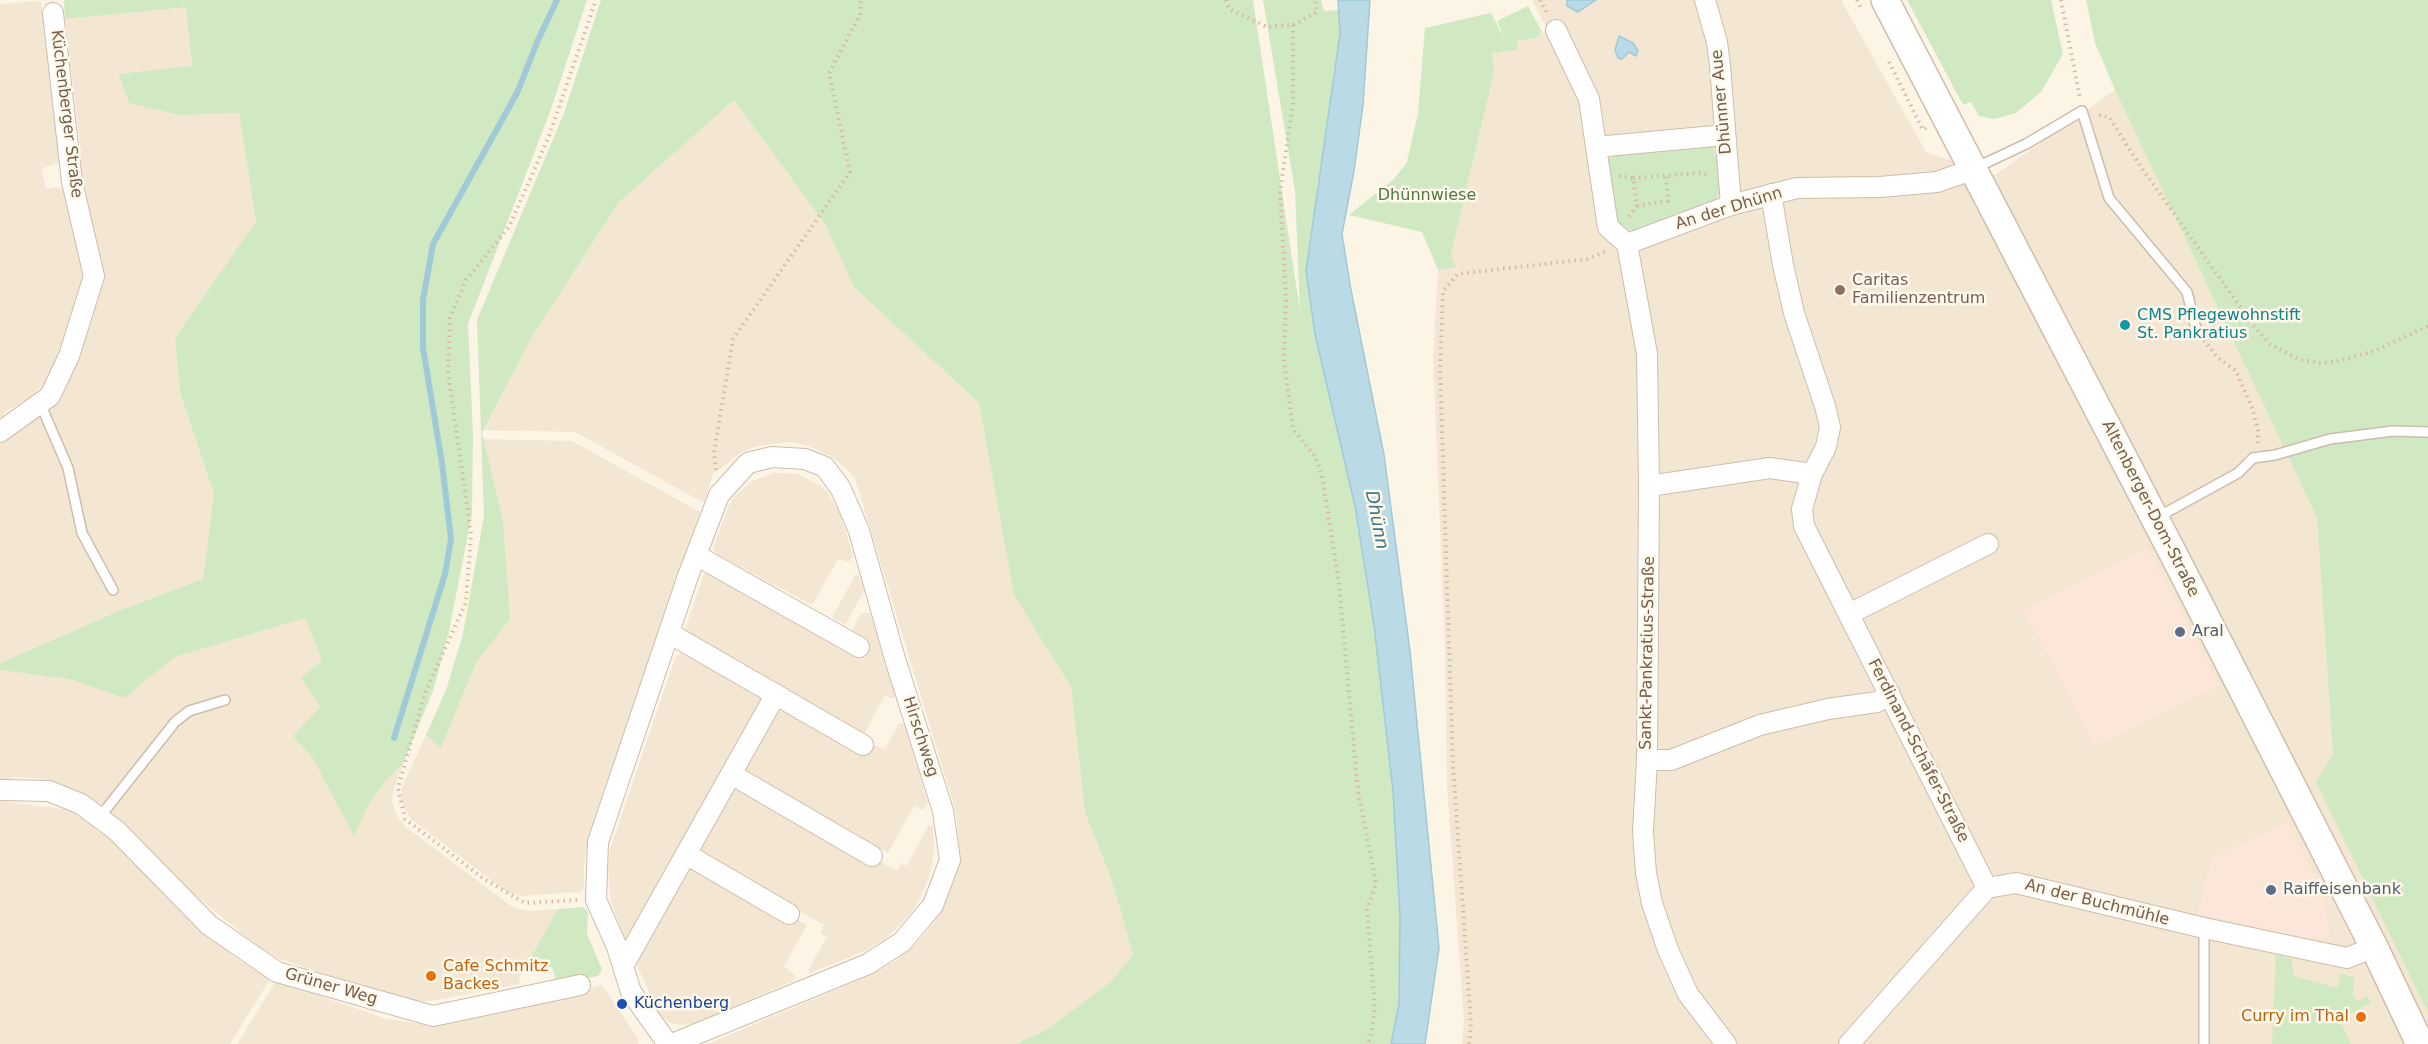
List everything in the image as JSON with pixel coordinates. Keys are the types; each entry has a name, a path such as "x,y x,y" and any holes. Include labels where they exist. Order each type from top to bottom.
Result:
{"main road":[{"name":"Altenberger-Dom-Straße","path":"1885,0 2156,519 2374,947 2420,1044"}],"street":[{"name":"Dhünner Aue","path":"1705,0 1717,42 1731,205"},
{"name":"Küchenberger Straße","path":"0,432 50,396 69,356 94,276 72,182 53,13"},
{"path":"1556,30 1589,99 1608,227 1627,244"},
{"path":"1596,147 1725,135"},
{"name":"An der Dhünn","path":"1627,244 1731,205 1797,188 1880,187 1937,182 1974,168"},
{"name":"Ferdinand-Schäfer-Straße","path":"1771,194 1794,313 1830,427 1826,447 1812,474 1802,509 1804,526 1987,888"},
{"name":"Sankt-Pankratius-Straße","path":"1627,244 1647,354 1649,486 1647,760 1643,832 1646,873 1652,903 1668,950 1688,994 1726,1044"},
{"name":"Hirschweg","path":"772,457 805,459 825,467 841,489 859,531 895,659 943,811 950,860 933,905 902,942 868,963 670,1044 631,992 617,947 596,900 598,842 669,633 719,495 748,463 772,457"},
{"path":"1649,486 1770,468 1812,474"},
{"path":"1849,614 1988,543"},
{"path":"696,555 859,647"},
{"path":"669,633 863,744"},
{"path":"623,966 776,694"},
{"path":"1647,760 1671,760 1760,725 1828,709 1877,702 1890,694"},
{"path":"731,774 872,856"},
{"name":"Grüner Weg","path":"0,790 49,791 81,804 117,831 209,925 277,972 433,1016 580,985"},
{"path":"686,854 789,914"},
{"name":"An der Buchmühle","path":"1987,888 2016,883 2204,928 2347,958 2374,947"},
{"path":"1849,1044 1987,888"}],"lane":[{"path":"1974,168 2025,144 2082,111 2109,198 2187,292 2196,329"},
{"path":"40,404 68,468 82,532 106,581 113,590"},
{"path":"2156,519 2238,473 2253,458 2275,455 2330,439 2393,431 2428,432"},
{"path":"99,818 175,722 189,711 225,700"},
{"path":"2204,928 2204,1044"}],"path":[{"path":"596,0 549,136 509,227 466,280 450,318 448,372 471,534 466,602 425,693 398,788 405,819 484,879 525,903 596,900"},
{"path":"719,495 714,453 733,339 850,172 829,73 860,15 861,0"},
{"path":"1226,0 1229,9 1267,27 1293,25 1317,12 1315,0"},
{"path":"2061,0 2082,111 2109,117 2246,315 2270,344 2298,359 2319,363 2336,362 2374,351 2428,326"},
{"path":"1293,25 1293,104 1280,192 1286,297 1284,360 1293,429 1316,458 1322,476 1339,584 1358,791 1376,883 1366,910 1375,1009 1370,1039 1367,1044"},
{"path":"1633,178 1699,173 1728,177"},
{"path":"1637,207 1668,201 1665,176"},
{"path":"1469,1044 1471,1024 1453,765 1440,370 1443,291 1458,274 1587,259 1627,244"},
{"path":"2196,329 2217,357 2236,370 2253,410 2258,430 2258,447 2253,458"}],"shaded area":[{"path":"1532,0 1841,0 1926,152 1995,175 2115,90 2317,518 2333,755 2317,782 2428,1013 2428,1044 1462,1044 1464,1021 1447,786 1445,647 1433,358 1438,270 1456,267 1451,254 1494,74 1492,53 1517,50 1516,41 1535,38 1547,29"},
{"path":"41,1 59,162 41,169 46,189 56,187 64,190 88,270 57,364 50,378 29,398 3,413 4,416 0,418 0,4"},
{"path":"186,6 192,67 119,75 181,115 239,113 256,221 175,338 180,392 214,494 203,579 121,610 0,663 0,437 40,413 101,261 82,186 77,155 81,153 65,19"},
{"path":"734,100 825,224 854,287 979,403 1014,594 1071,687 1085,813 1111,878 1133,954 1112,981 1046,1030 1016,1044 708,1044 871,975 896,961 917,943 935,921 948,896 956,869 959,841 955,809 855,478 849,471 834,458 806,445 790,442 756,446 740,453 713,474 704,503 575,432 484,430 533,335 619,202"},
{"path":"483,439 572,441 700,512 589,834 584,865 584,888 580,892 522,896 508,893 411,819 401,801 402,787 426,735 441,748 476,663 510,619 503,520"},
{"path":"774,473 798,474 819,485 828,493 840,513 853,556 849,562 838,559 812,605 717,554 713,549 728,507 734,497 752,481"},
{"path":"2147,548 2220,686 2095,746 2024,609"},
{"path":"707,566 849,636 861,614 865,612 870,614 896,696 891,698 885,695 864,734 683,635"},
{"path":"856,574 859,576 864,591 845,625 832,617"},
{"path":"305,618 322,660 301,678 320,707 293,736 312,757 354,835 369,804 386,780 403,764 392,800 397,816 406,827 511,906 527,911 558,909 520,977 519,984 430,1001 416,1001 383,994 278,958 255,944 174,878 100,804 47,779 15,777 0,781 0,670 73,680 124,697 175,657"},
{"path":"682,653 760,696 763,700 628,946 611,902 608,867 610,849 676,656"},
{"path":"775,706 885,749 899,723 904,724 928,803 923,810 914,806 888,853 873,844 871,847 742,775"},
{"path":"739,784 897,871 902,863 907,866 928,826 933,826 934,850 931,870 914,909 885,939 867,950 810,973 808,970 827,937 820,933 824,925 699,856 697,849 731,786"},
{"path":"0,801 70,810 105,834 155,881 187,917 238,960 270,979 230,1044 0,1044"},
{"path":"2288,821 2323,895 2330,934 2324,938 2309,940 2198,914 2212,858"},
{"path":"695,864 807,925 784,966 796,976 793,981 693,1024 681,1025 669,1022 659,1014 635,961 688,865"},
{"path":"276,981 387,1019 421,1024 508,1010 602,985 638,1039 638,1044 237,1044"}],"green space":[{"path":"64,0 587,0 550,112 468,324 473,434 472,514 449,631 434,688 403,764 386,780 369,804 354,836 312,757 293,736 320,707 301,678 322,660 305,618 175,657 124,698 73,680 0,670 0,663 121,610 203,579 214,494 180,392 175,338 256,221 239,113 180,115 129,103 119,74 192,66 186,7 65,19"},
{"path":"601,0 1253,0 1300,311 1295,191 1263,0 1321,0 1324,11 1339,10 1340,34 1328,129 1317,186 1315,334 1355,506 1374,625 1393,791 1400,916 1399,1004 1391,1044 1016,1044 1046,1030 1112,981 1133,954 1111,878 1085,813 1071,687 1014,595 979,403 854,287 825,224 734,100 619,202 533,335 482,433 503,520 510,619 476,663 441,748 426,735 446,690 463,634 484,516 477,320 564,113"},
{"path":"1907,0 2051,0 2063,54 2041,92 2016,113 1995,119 1979,116 1971,102 1963,105"},
{"path":"2086,0 2428,0 2428,1013 2316,782 2333,755 2317,518 2115,90 2095,43"},
{"name":"Dhünnwiese","path":"1528,6 1542,32 1535,38 1517,41 1517,50 1492,53 1494,73 1451,254 1456,267 1438,270 1422,232 1349,215 1394,179 1407,162 1418,113 1425,28 1491,13 1506,42 1497,21"},
{"path":"1709,145 1713,148 1717,158 1719,192 1715,201 1687,213 1633,230 1618,227 1606,167 1608,159 1615,154"},
{"path":"583,907 588,912 587,934 602,969 598,976 563,984 556,981 552,967 522,973 558,909"},
{"path":"2276,955 2291,959 2294,976 2338,988 2340,973 2354,977 2353,996 2358,1001 2367,996 2371,1003 2339,1019 2351,1044 2272,1044"}],"water":[{"name":"Dhünn","path":"1338,0 1370,0 1363,105 1342,234 1384,455 1410,651 1439,948 1425,1044 1391,1044 1399,1004 1400,916 1393,791 1374,625 1355,506 1315,334 1306,271 1340,34"},
{"path":"1567,0 1596,0 1578,12 1567,6"},
{"path":"1619,36 1633,43 1638,51 1636,56 1629,52 1622,59 1618,58 1615,50"}],"waterway":[{"path":"394,738 445,574 451,539 442,463 423,348 423,300 433,244 517,93 557,0"}],"place":[{"name":"Caritas Familienzentrum","path":"1840,290"},
{"name":"CMS Pflegewohnstift St. Pankratius","path":"2125,325"},
{"name":"Aral","path":"2180,632"},
{"name":"Raiffeisenbank","path":"2271,890"},
{"name":"Cafe Schmitz Backes","path":"431,976"},
{"name":"Küchenberg","path":"622,1004"},
{"name":"Curry im Thal","path":"2361,1017"}]}
